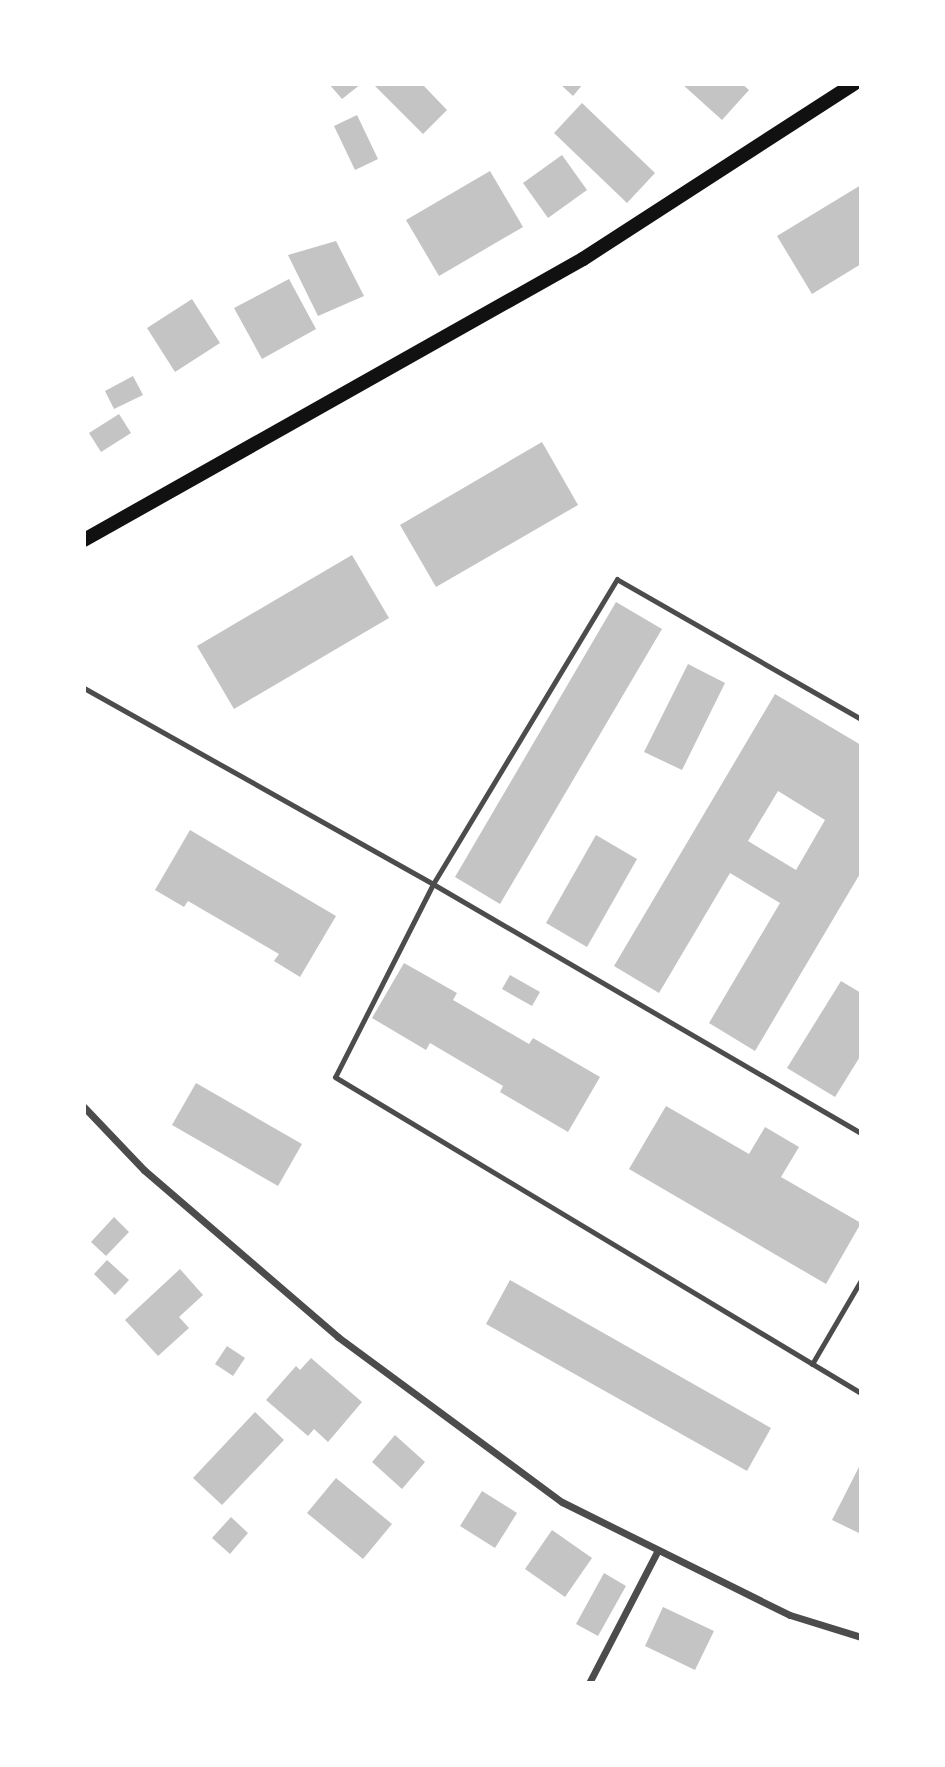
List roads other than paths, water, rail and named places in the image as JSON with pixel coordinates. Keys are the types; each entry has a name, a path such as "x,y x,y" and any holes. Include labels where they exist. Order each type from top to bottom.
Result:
{"main road":[{"path":"84,540 583,259 853,84"}],"street":[{"path":"84,1107 144,1170 338,1337 562,1503 790,1615 861,1637"},
{"path":"589,1683 658,1550"}],"lane":[{"path":"861,719 617,579 433,884 335,1077 861,1393"},
{"path":"84,688 433,884 861,1133"},
{"path":"812,1364 861,1280"}]}
